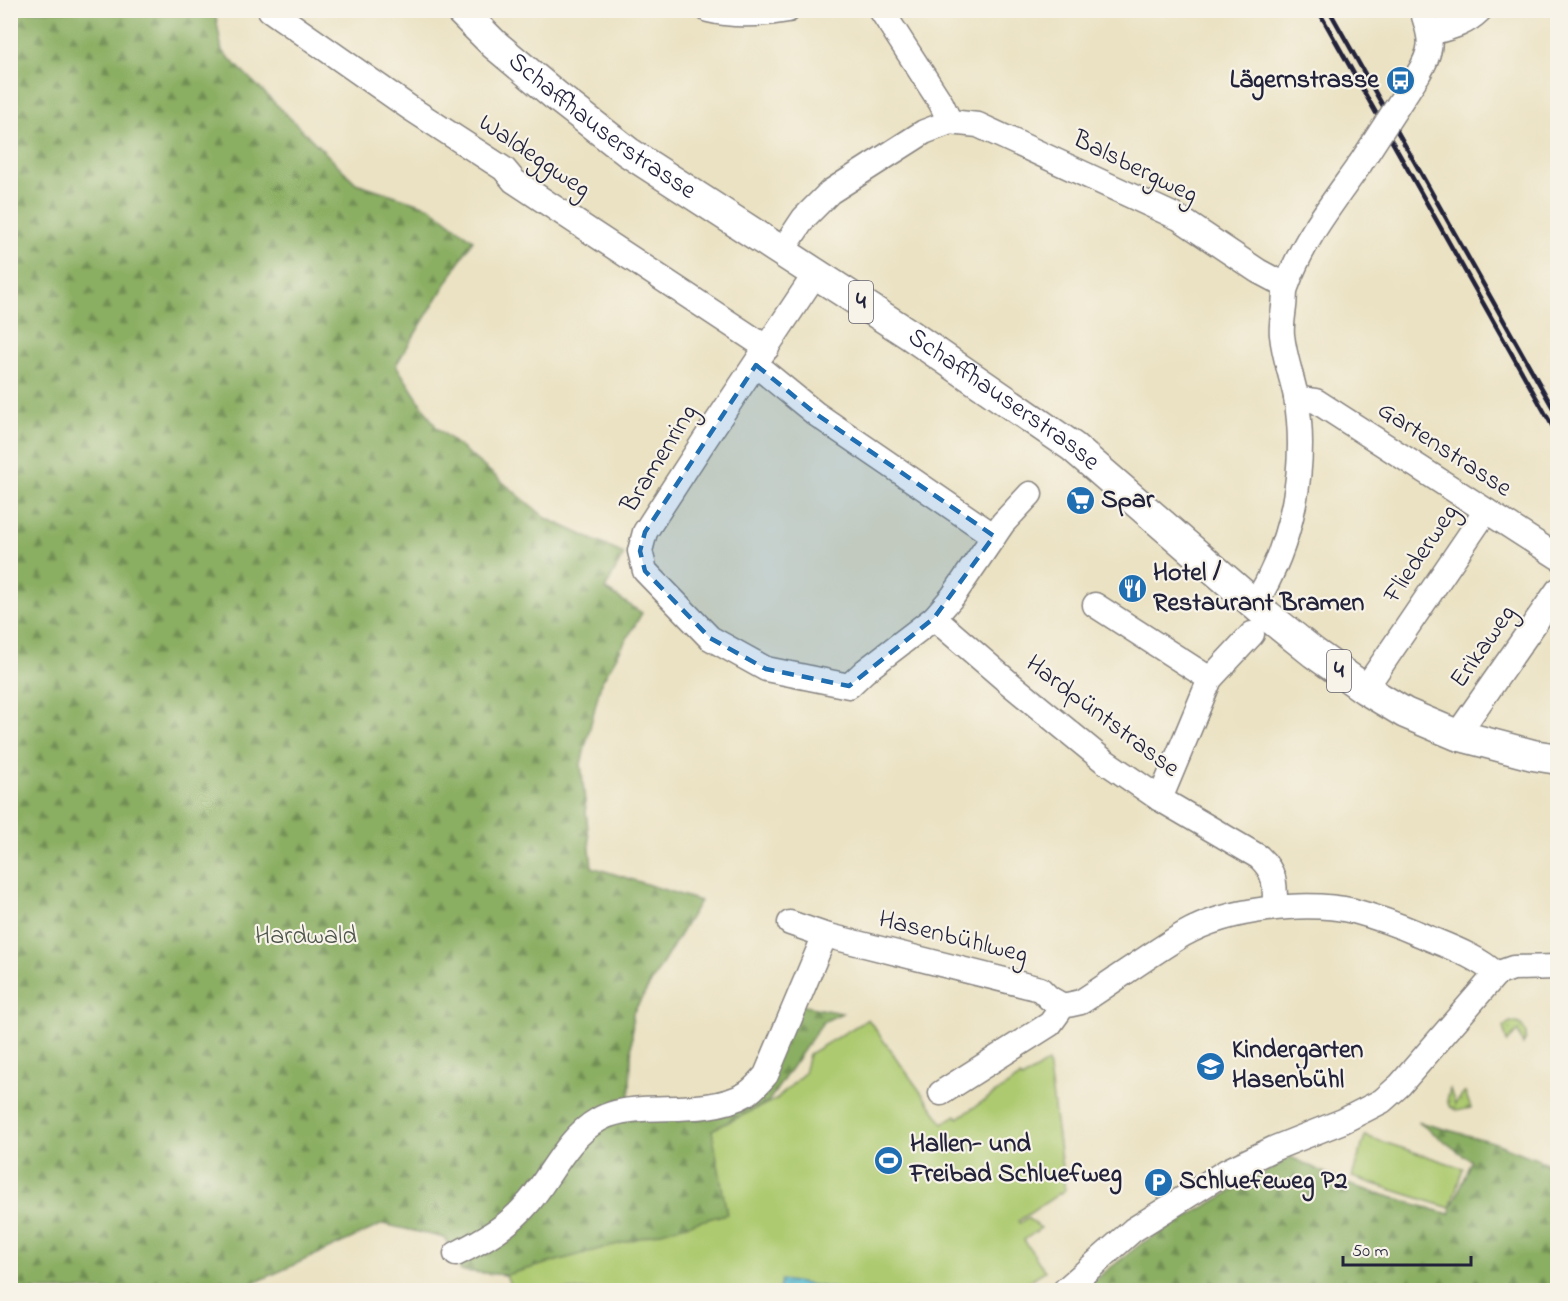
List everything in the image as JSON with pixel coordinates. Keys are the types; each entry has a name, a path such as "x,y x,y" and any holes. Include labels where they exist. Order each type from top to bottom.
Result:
{"main road":[{"name":"Schaffhauserstrasse","path":"460,10 494,44 628,152 972,376 1073,447 1314,653 1365,689 1404,713 1457,735 1557,759"}],"street":[{"name":"Waldeggweg","path":"270,10 410,108 504,170 514,181 761,356"},
{"path":"708,10 739,15 764,15 788,10"},
{"path":"881,10 941,103 950,122"},
{"path":"1255,604 1283,544 1294,506 1300,469 1296,398 1282,334 1286,286 1305,246 1417,75 1430,50 1426,22 1454,27 1469,20 1480,10"},
{"name":"Balsbergweg","path":"782,251 804,218 830,192 924,132 950,122 978,125 1179,218 1258,271 1286,286"},
{"name":"Bramenring","path":"816,273 645,532 640,551 645,571 710,638 766,669 849,686 934,618 953,596 1003,523 1030,494"},
{"path":"761,356 816,414 994,536"},
{"name":"Gartenstrasse","path":"1296,398 1316,401 1557,557"},
{"name":"Fliederweg","path":"1365,689 1486,511"},
{"name":"Erikaweg","path":"1457,735 1557,590"},
{"path":"1095,605 1210,679"},
{"name":"Hardpüntstrasse","path":"934,618 999,675 1103,760 1160,799 1258,857 1274,875 1275,907"},
{"path":"1160,799 1210,679 1252,634"},
{"path":"941,1093 1050,1024 1063,1006 1081,1002 1186,933 1228,917 1275,907 1317,907 1353,911 1421,935 1487,965 1496,974"},
{"name":"Hasenbühlweg","path":"790,924 825,935 1040,989 1049,998 1063,1006"},
{"path":"456,1254 488,1238 529,1202 575,1140 598,1119 620,1111 703,1106 732,1101 748,1093 766,1076 825,935"},
{"path":"1065,1290 1133,1230 1227,1171 1275,1148 1343,1121 1382,1101 1400,1085 1496,974 1513,968 1557,967"}],"highlighted area":[{"path":"756,365 816,414 994,536 934,618 849,686 766,669 710,638 645,571 640,551 645,532"}],"green space":[{"name":"Hardwald","path":"10,11 215,11 222,51 356,183 430,207 473,240 396,365 436,427 546,518 624,554 605,589 642,613 601,683 581,764 592,867 700,901 633,1013 629,1109 738,1104 800,1005 842,1013 823,1022 768,1102 712,1130 727,1214 506,1275 461,1271 445,1238 383,1224 239,1290 11,1290"},
{"name":"Hallen- und Freibad Schluefweg","path":"868,1019 943,1123 956,1115 958,1118 1020,1077 1022,1079 1048,1062 1065,1190 1018,1221 1020,1223 1027,1218 1041,1228 1024,1240 1045,1271 1014,1290 512,1290 506,1275 727,1214 712,1130 777,1099 804,1073 809,1054"},
{"path":"1510,1022 1519,1024 1526,1032 1523,1045 1518,1031 1507,1042 1503,1027"},
{"path":"1450,1089 1455,1104 1465,1092 1471,1108 1457,1111 1449,1106 1447,1100"},
{"path":"1418,1122 1493,1142 1557,1167 1557,1290 1074,1290 1087,1280 1096,1279 1142,1243 1291,1157 1353,1186 1449,1214 1471,1161"},
{"path":"1365,1136 1463,1168 1450,1208 1352,1177"}],"water":[{"path":"781,1280 837,1289 837,1290 779,1290"}],"railway":[{"path":"1318,10 1558,436"},
{"path":"1329,10 1558,417"}],"place":[{"name":"Lägernstrasse","path":"1400,81"},
{"name":"Spar","path":"1080,501"},
{"name":"Hotel / Restaurant Bramen","path":"1132,589"},
{"name":"Kindergarten Hasenbühl","path":"1211,1066"},
{"name":"Hallen- und Freibad Schluefweg","path":"889,1160"},
{"name":"Schluefeweg P2","path":"1158,1182"}]}
